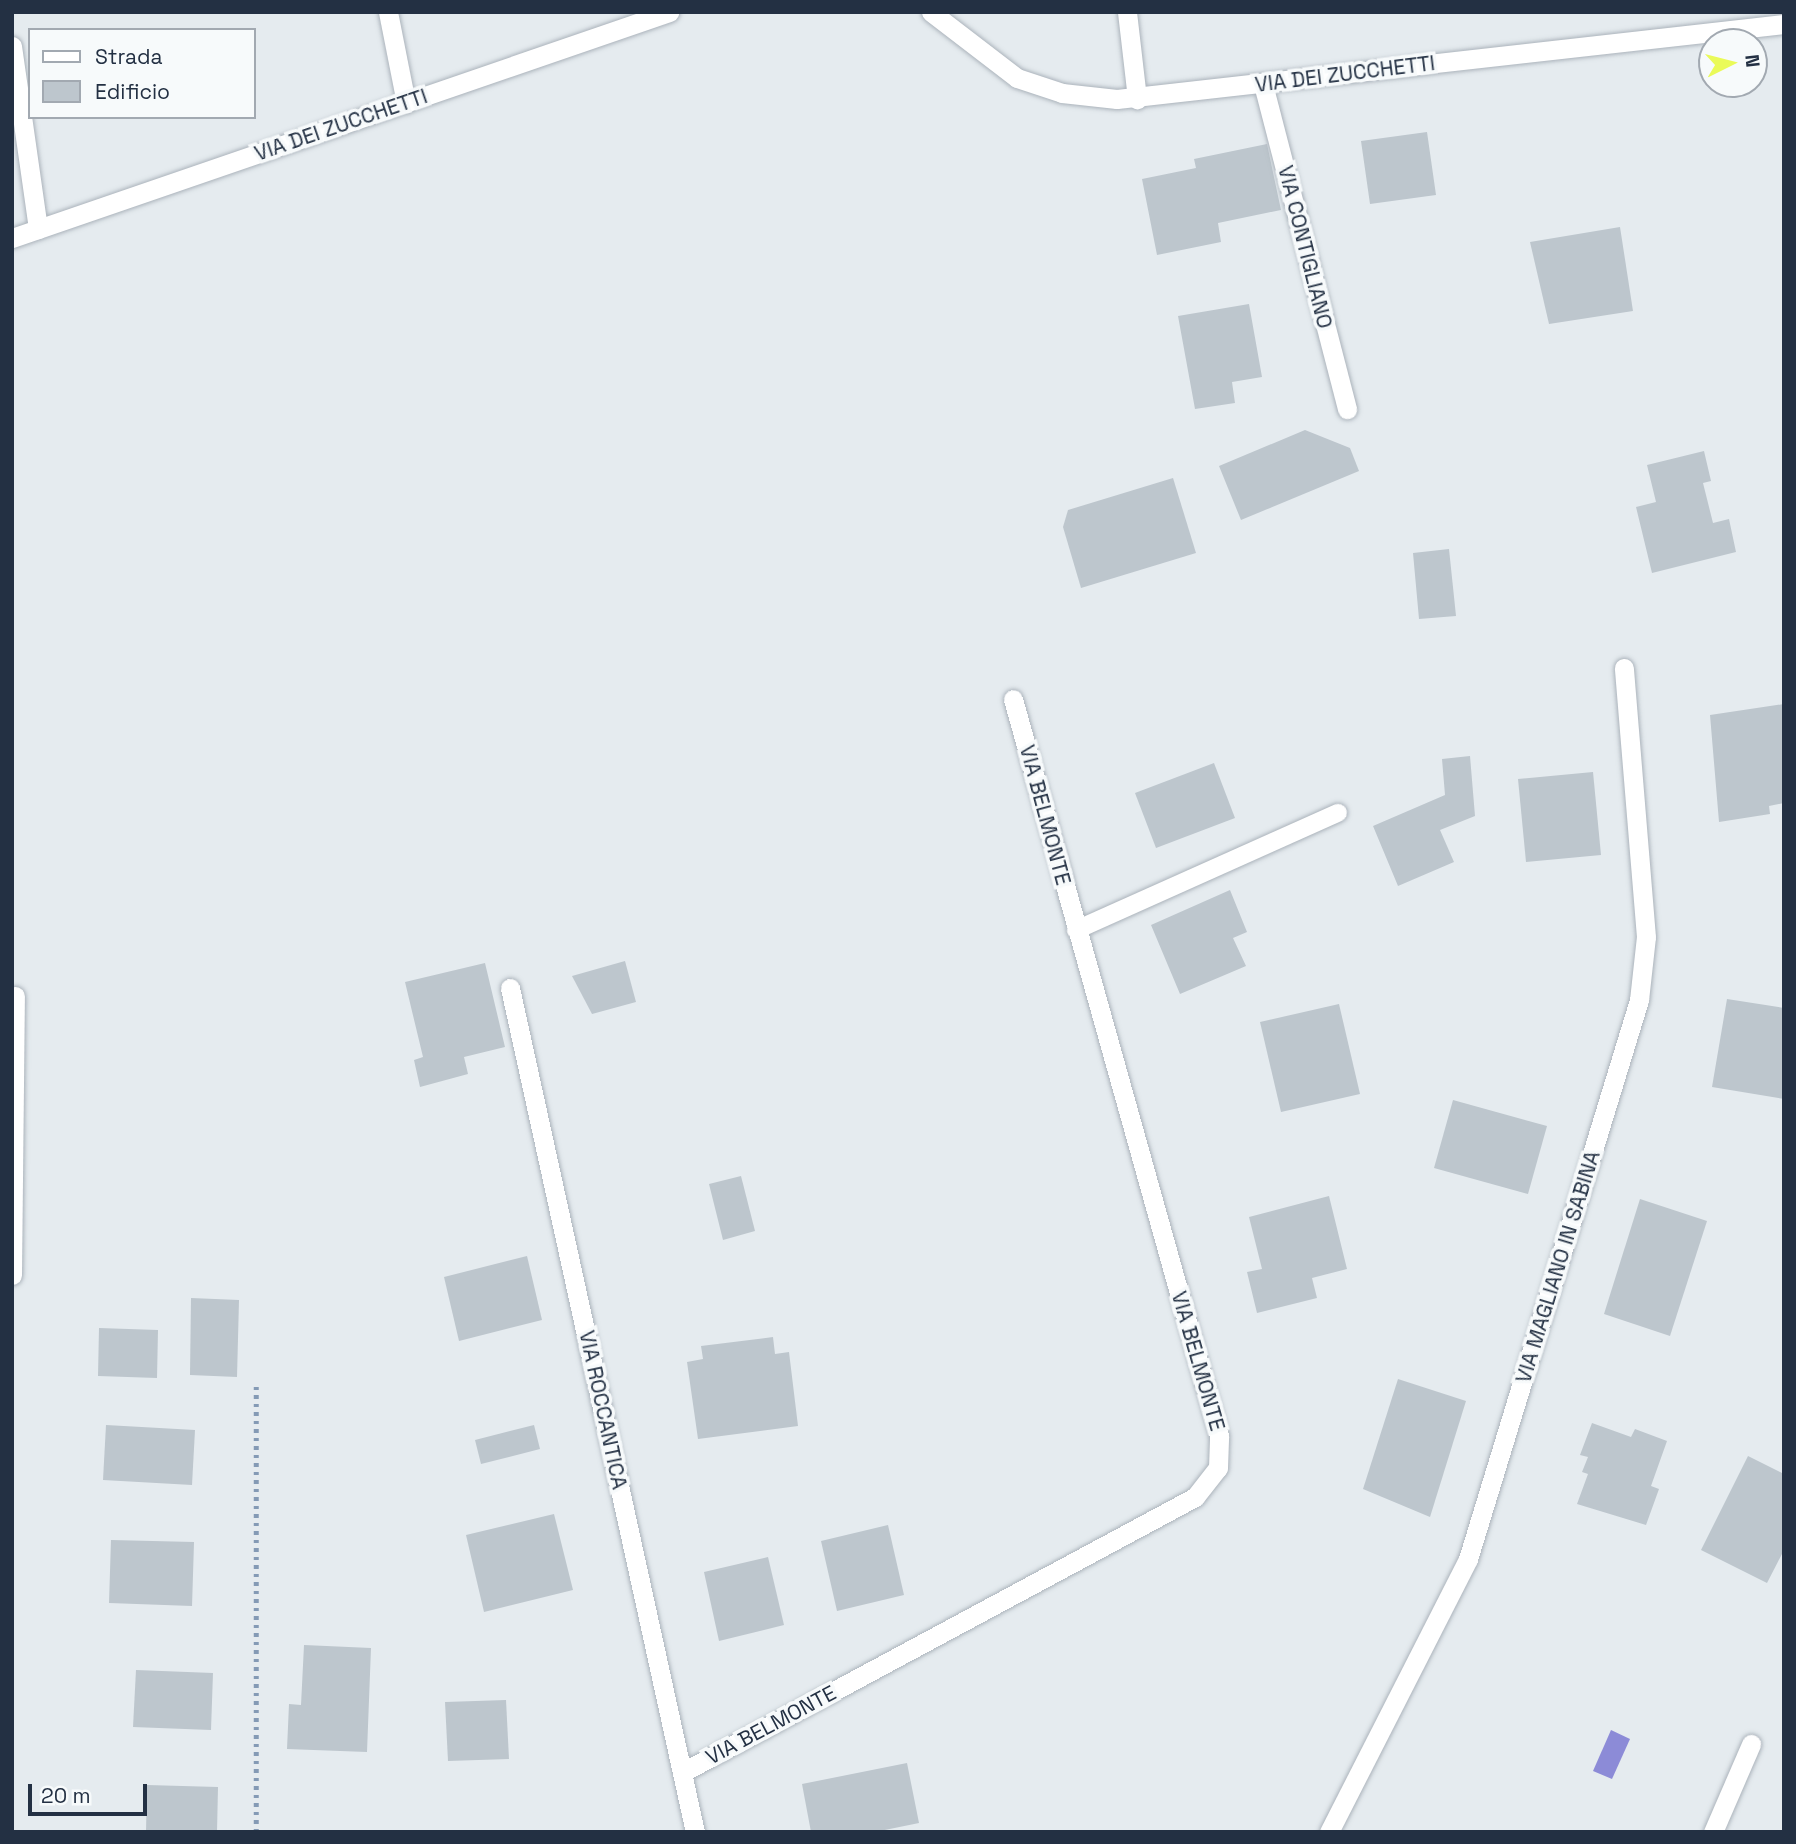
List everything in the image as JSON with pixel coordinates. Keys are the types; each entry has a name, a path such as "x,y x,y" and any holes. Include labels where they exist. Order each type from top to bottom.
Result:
{"street":[{"path":"388,12 405,103"},
{"name":"VIA DEI ZUCCHETTI","path":"12,238 669,12"},
{"name":"VIA DEI ZUCCHETTI","path":"932,12 977,52 1031,85 1079,96 1137,99 1784,24"},
{"path":"1127,12 1137,99"},
{"path":"12,46 38,229"},
{"name":"VIA CONTIGLIANO","path":"1263,84 1347,410"},
{"name":"VIA MAGLIANO IN SABINA","path":"1329,1832 1465,1568 1639,1000 1646,937 1624,668"},
{"name":"VIA BELMONTE","path":"683,1772 1195,1497 1213,1478 1219,1436 1013,699"},
{"name":"VIA ROCCANTICA","path":"510,988 695,1832"},
{"path":"12,1275 15,996"},
{"path":"1713,1832 1751,1744"}],"lane":[{"path":"1076,930 1338,813"}],"path":[{"path":"256,1385 256,1832"}],"shaded area":[{"path":"1611,1730 1630,1739 1612,1779 1593,1771"}],"building":[{"path":"1427,132 1436,195 1370,204 1361,141"},
{"path":"1267,144 1281,210 1218,223 1221,242 1157,255 1142,179 1196,168 1194,159"},
{"path":"1620,227 1633,311 1549,324 1530,242"},
{"path":"1249,304 1262,377 1232,382 1235,403 1195,409 1178,316"},
{"path":"1305,430 1350,448 1359,471 1241,520 1219,466"},
{"path":"1704,451 1711,481 1703,483 1713,523 1729,519 1736,552 1652,573 1636,507 1656,502 1647,465"},
{"path":"1173,478 1196,553 1081,588 1063,527 1068,510"},
{"path":"1449,549 1456,616 1419,619 1413,553"},
{"path":"1784,704 1784,803 1769,806 1770,814 1719,822 1710,715"},
{"path":"1470,756 1475,816 1440,830 1454,862 1398,886 1373,826 1445,795 1442,759"},
{"path":"1214,763 1235,818 1156,848 1135,793"},
{"path":"1593,772 1601,855 1526,862 1518,779"},
{"path":"1230,890 1247,932 1233,938 1246,966 1180,994 1151,925"},
{"path":"625,961 636,1002 592,1014 572,976"},
{"path":"485,963 505,1047 464,1057 468,1074 420,1087 414,1060 423,1057 405,982"},
{"path":"1727,999 1784,1008 1784,1099 1712,1087"},
{"path":"1339,1004 1360,1094 1281,1112 1260,1022"},
{"path":"1453,1100 1547,1126 1528,1194 1434,1168"},
{"path":"741,1176 755,1231 723,1240 709,1184"},
{"path":"1329,1196 1347,1269 1312,1278 1317,1298 1257,1313 1247,1272 1262,1269 1249,1217"},
{"path":"1640,1199 1707,1221 1670,1336 1604,1314"},
{"path":"527,1256 542,1320 459,1341 444,1277"},
{"path":"191,1298 239,1300 237,1377 190,1375"},
{"path":"99,1328 158,1330 157,1378 98,1376"},
{"path":"773,1337 775,1354 789,1352 798,1426 698,1439 687,1362 703,1359 701,1346"},
{"path":"1398,1379 1466,1401 1430,1517 1363,1489"},
{"path":"1592,1423 1631,1437 1635,1429 1667,1441 1651,1486 1659,1489 1646,1525 1577,1504 1588,1474 1582,1472 1588,1457 1580,1455"},
{"path":"106,1425 195,1430 192,1485 103,1480"},
{"path":"534,1425 540,1449 481,1464 475,1440"},
{"path":"1748,1456 1784,1474 1784,1550 1767,1583 1701,1550"},
{"path":"554,1514 573,1590 484,1612 466,1535"},
{"path":"888,1525 904,1595 837,1611 821,1541"},
{"path":"111,1540 194,1542 192,1606 109,1603"},
{"path":"768,1557 784,1625 719,1641 704,1572"},
{"path":"304,1645 371,1648 367,1752 287,1749 289,1704 301,1705"},
{"path":"136,1670 213,1673 211,1730 133,1727"},
{"path":"506,1700 509,1759 448,1761 445,1702"},
{"path":"907,1763 919,1823 875,1832 811,1832 802,1784"},
{"path":"147,1785 218,1787 217,1832 146,1832"}]}
